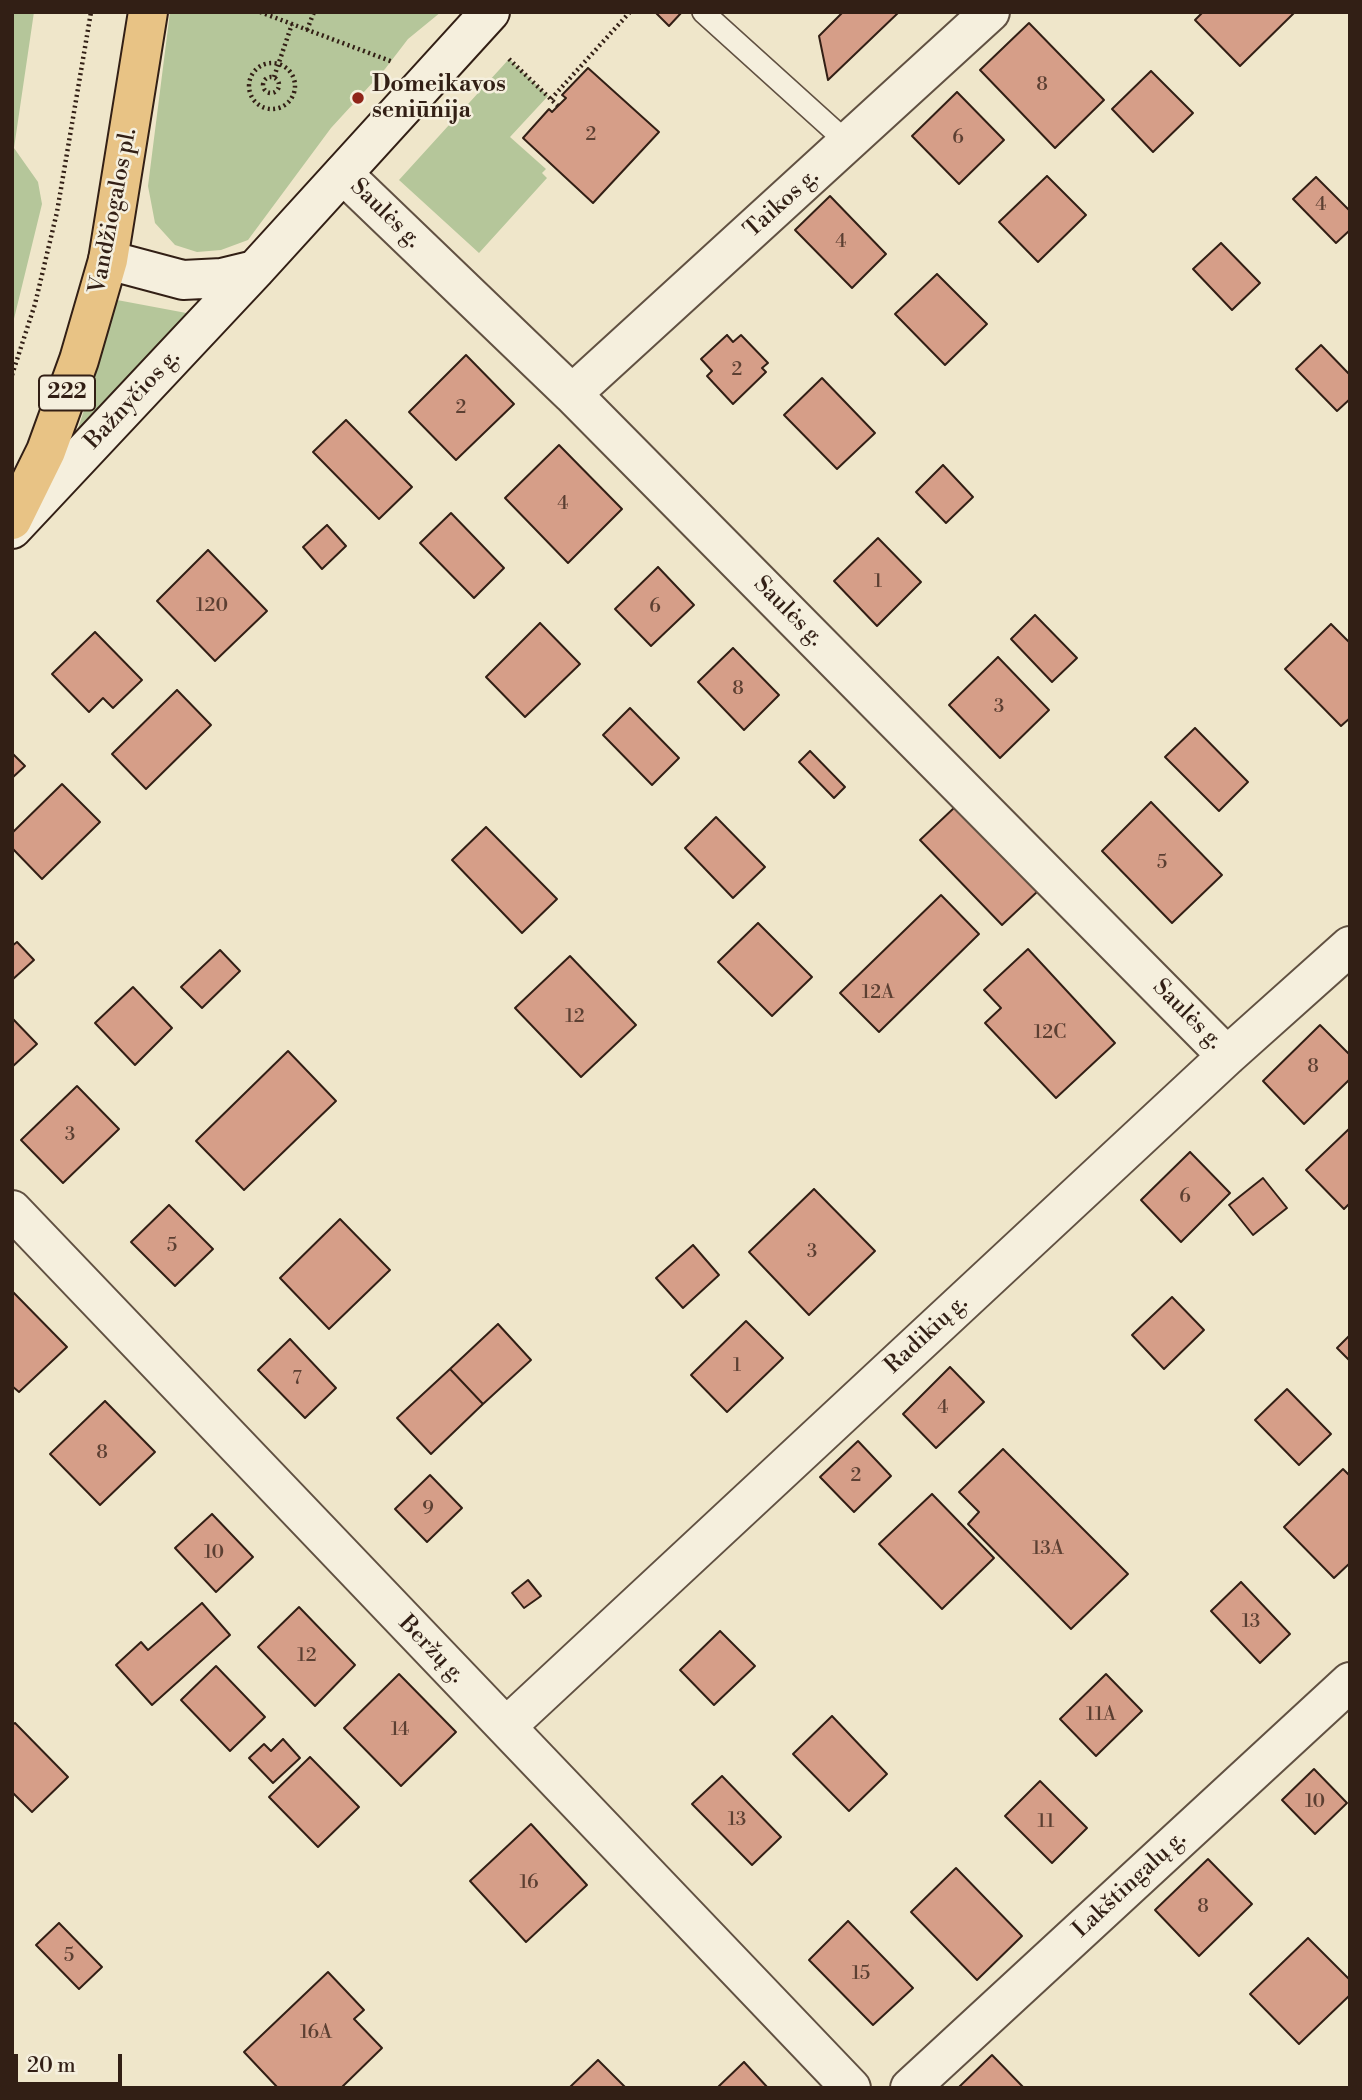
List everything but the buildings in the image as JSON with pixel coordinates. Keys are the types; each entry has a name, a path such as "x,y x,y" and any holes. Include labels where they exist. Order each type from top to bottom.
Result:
{"main road":[{"name":"Vandžiogalos pl.","path":"12,520 46,452 79,360 108,260 148,12"}],"street":[{"name":"Bažnyčios g.","path":"12,529 255,270 490,12"},
{"name":"Taikos g.","path":"572,394 849,144 990,12"},
{"name":"Saulės g.","path":"343,174 572,394 1227,1056"},
{"path":"108,260 183,280 222,278 255,270"},
{"name":"Radikių g.","path":"507,1726 1227,1056 1350,946"},
{"name":"Beržų g.","path":"12,1210 851,2088"},
{"name":"Lakštingalų g.","path":"910,2088 1350,1682"}],"lane":[{"path":"703,12 849,144"}],"path":[{"path":"12,375 35,304 57,212 91,12"},
{"path":"260,12 392,60 421,88"},
{"path":"307,30 314,12"},
{"path":"551,99 630,12"},
{"path":"274,77 292,24"},
{"path":"509,58 558,106"},
{"path":"264,64 279,64 286,67 294,79 294,93 286,105 272,110 264,109 249,94 249,79 258,67 264,64"}],"green space":[{"path":"12,12 34,12 14,148 38,182 42,204 12,327"},
{"path":"170,12 441,12 408,39 385,69 331,128 248,240 221,250 197,252 175,245 155,223 148,186"},
{"path":"509,59 548,96 510,137 546,169 542,173 547,178 479,253 399,180"},
{"path":"117,300 197,315 68,459 90,392"}],"place":[{"name":"Domeikavos seniūnija","path":"358,98"}]}
